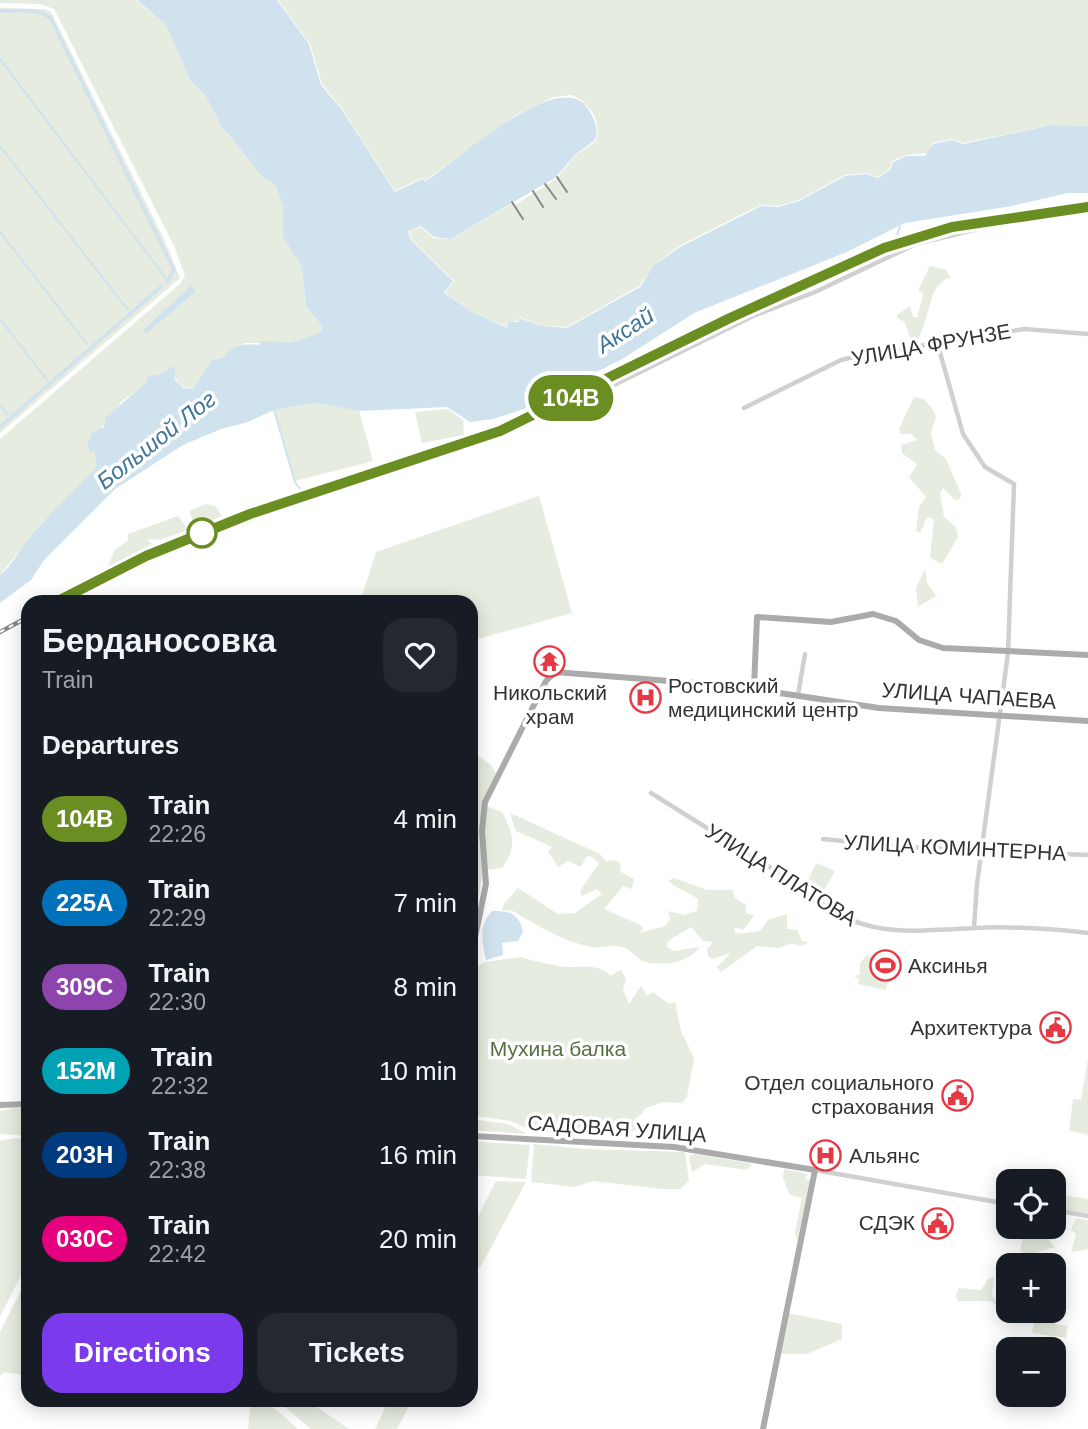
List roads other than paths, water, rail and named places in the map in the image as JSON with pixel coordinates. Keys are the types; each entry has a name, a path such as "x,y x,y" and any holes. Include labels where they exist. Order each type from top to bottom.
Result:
{"main road":[{"path":"754,688 757,617 831,622 873,614 897,621 919,640 930,645 1008,653 1088,654"},
{"name":"УЛИЦА ЧАПАЕВА","path":"478,923 486,884 482,820 487,796 546,681 555,672 754,688 879,708 1088,721"},
{"path":"0,1105 21,1104"},
{"name":"САДОВАЯ УЛИЦА","path":"478,1136 674,1147 815,1170"},
{"path":"763,1429 815,1170"}],"street":[{"path":"574,405 742,321 815,292 916,244 982,228 1088,212"},
{"name":"УЛИЦА ФРУНЗЕ","path":"744,408 841,360 1024,329 1088,334"},
{"path":"937,342 959,424 968,443 985,467 1014,484 1008,653 974,928"},
{"path":"799,695 805,654"},
{"name":"УЛИЦА ПЛАТОВА","path":"651,793 798,885 816,902 862,926 928,932 974,928 1088,933"},
{"name":"УЛИЦА КОМИНТЕРНА","path":"823,839 902,847 1088,855"},
{"name":"САДОВАЯ УЛИЦА","path":"815,1170 996,1202"},
{"path":"1066,1212 1088,1216"}],"water":[{"path":"137,0 277,0 309,44 321,85 342,110 395,192 422,179 426,181 483,138 533,107 556,99 575,99 589,110 596,125 595,140 575,155 555,178 450,239 434,237 421,226 408,231 411,240 453,281 444,293 471,311 507,328 508,321 518,322 519,318 542,326 567,328 640,287 653,266 680,247 747,213 761,206 778,207 799,201 845,176 866,174 878,178 890,170 893,162 907,156 925,156 933,144 953,140 963,144 1052,125 1088,126 1088,193 1068,193 1012,206 905,223 847,252 694,313 624,358 524,409 493,419 470,422 447,407 359,411 315,403 274,410 248,422 221,429 183,445 115,489 44,560 31,580 0,603 0,575 38,528 97,466 94,451 90,453 87,445 92,433 104,427 106,417 147,382 148,376 157,375 175,366 175,380 184,388 193,389 212,360 223,357 235,347 244,344 258,345 263,341 290,343 322,332 321,325 306,306 302,267 283,237 283,207 275,184 264,179 221,125 205,95 191,82 166,25"},
{"path":"192,285 195,292 147,333 142,331"},
{"path":"492,911 513,914 523,932 518,941 502,943 503,955 486,960 482,941 483,928"}],"waterway":[{"path":"0,11 34,11 51,19 174,270 167,282"},
{"path":"0,59 168,281"},
{"path":"0,146 128,310"},
{"path":"896,238 900,227"},
{"path":"0,232 87,344"},
{"path":"0,427 162,286"},
{"path":"0,319 47,380"},
{"path":"0,405 8,415"},
{"path":"274,410 295,482 302,491"}],"tram line":[{"path":"557,177 567,192"},
{"path":"545,184 556,199"},
{"path":"533,191 543,207"},
{"path":"512,202 523,219"}],"railway":[{"path":"65,595 145,554 273,503 453,446 522,420 730,316 883,246 952,225 1088,204"},
{"path":"0,632 21,621"}],"train":[{"name":"104В","path":"69,595 146,556 250,514 454,449 500,431 666,352 730,318 884,248 952,227 1088,207"}],"place":[{"name":"Никольский храм","path":"550,661"},
{"name":"Ростовский медицинский центр","path":"645,698"},
{"name":"Аксинья","path":"885,966"},
{"name":"Архитектура","path":"1055,1028"},
{"name":"Отдел социального страхования","path":"957,1095"},
{"name":"Альянс","path":"826,1156"},
{"name":"СДЭК","path":"938,1223"}],"water label":[{"name":"Аксай","path":"625,330"},
{"name":"Большой Лог","path":"156,440"}],"park label":[{"name":"Мухина балка","path":"558,1049"}]}
